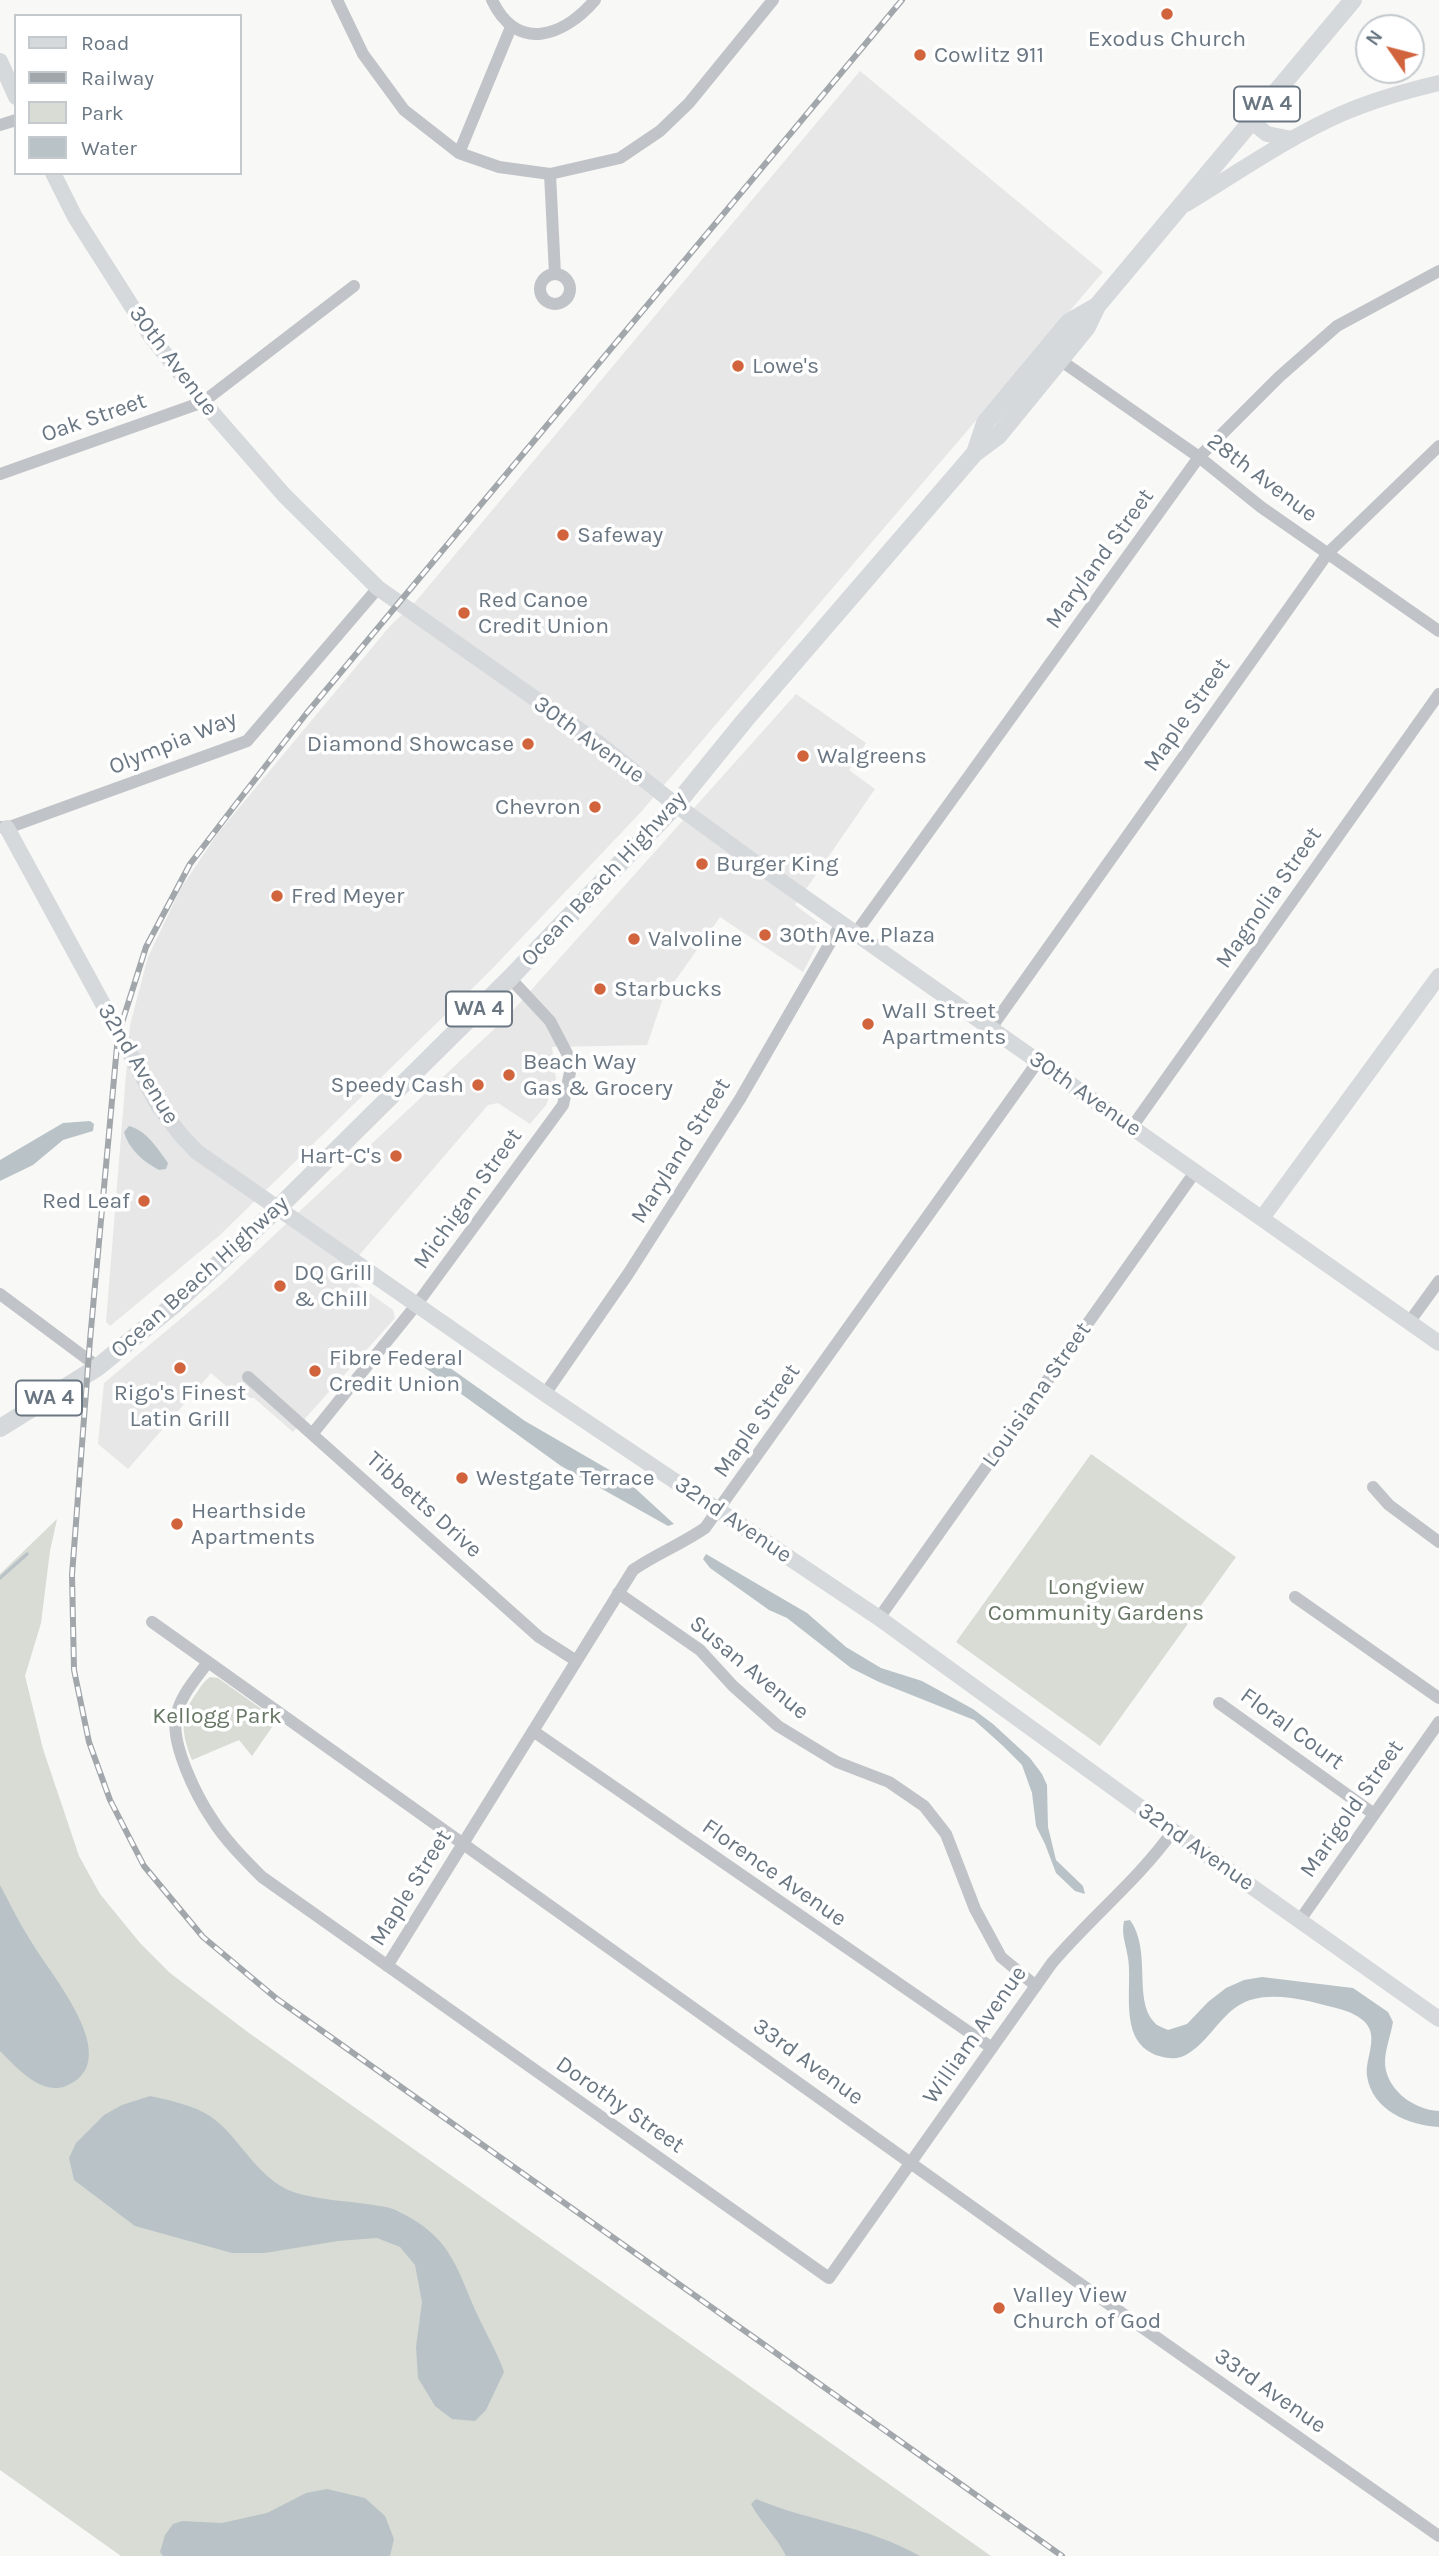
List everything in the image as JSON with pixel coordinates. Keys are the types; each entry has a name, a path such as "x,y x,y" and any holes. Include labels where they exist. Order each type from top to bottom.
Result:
{"main road":[{"name":"Ocean Beach Highway","path":"0,1428 98,1367 175,1304 277,1209 510,978 676,805 753,711 975,453 998,436 1087,327 1097,306 1353,0"},
{"name":"Ocean Beach Highway","path":"975,453 985,423 1069,322 1097,306"}],"street":[{"path":"337,0 363,54 404,110 459,153 499,167 550,174 620,158 660,131 689,103 773,0"},
{"path":"492,0 512,27 531,35 554,33 581,16 594,0"},
{"path":"459,153 512,27"},
{"path":"0,61 14,92"},
{"path":"1181,207 1292,139 1341,114 1395,93 1439,83"},
{"path":"1252,122 1267,134 1292,139"},
{"path":"550,174 555,274"},
{"name":"30th Avenue","path":"54,175 75,217 150,335 203,402 284,495 378,588 598,743 676,805 841,924 1039,1060 1439,1343"},
{"name":"Maryland Street","path":"856,934 1199,457 1279,377 1337,326 1439,271"},
{"name":"Oak Street","path":"0,474 203,402 354,286"},
{"name":"28th Avenue","path":"1060,360 1199,457 1261,507 1439,631"},
{"name":"Maple Street","path":"991,1028 1328,553 1439,446"},
{"name":"Olympia Way","path":"3,828 247,741 378,588"},
{"name":"Magnolia Street","path":"1132,1127 1439,694"},
{"name":"32nd Avenue","path":"3,828 158,1105 197,1152 545,1394 879,1618 1439,2019"},
{"name":"Maryland Street","path":"545,1394 628,1274 740,1098 841,924"},
{"path":"1262,1218 1439,976"},
{"name":"Michigan Street","path":"313,1433 417,1304 564,1105 572,1063 550,1020 510,978"},
{"name":"Maple Street","path":"387,1966 633,1570 653,1556 684,1543 705,1528 1039,1060"},
{"name":"Louisiana Street","path":"879,1618 1195,1172"},
{"path":"1409,1321 1439,1281"},
{"path":"0,1294 98,1367"},
{"name":"Tibbetts Drive","path":"248,1377 539,1637 575,1660"},
{"path":"1373,1487 1388,1505 1439,1542"},
{"name":"Susan Avenue","path":"618,1593 700,1650 733,1686 778,1726 837,1762 889,1782 924,1806 946,1834 975,1909 1001,1957 1036,1986"},
{"path":"1295,1597 1439,1698"},
{"name":"33rd Avenue","path":"152,1622 1439,2536"},
{"name":"Dorothy Street","path":"208,1662 182,1698 175,1721 176,1737 212,1819 262,1877 829,2278"},
{"name":"Floral Court","path":"1219,1703 1374,1814"},
{"name":"Marigold Street","path":"1300,1920 1439,1722"},
{"name":"Florence Avenue","path":"533,1731 992,2048"},
{"name":"William Avenue","path":"829,2278 1052,1962 1082,1927 1127,1887 1152,1860 1173,1831"}],"shaded area":[{"path":"860,71 1103,272 641,812 489,972 220,1235 110,1326 106,1322 130,1025 148,957 181,888 218,833 390,626 417,600"},
{"path":"796,694 866,743 849,770 875,789 795,905 826,928 803,972 720,917 663,998 647,1045 552,1047 556,1080 546,1105 530,1124 498,1103 488,1105 343,1274 393,1310 395,1318 293,1432 254,1398 239,1397 211,1373 128,1469 98,1444 104,1383 221,1285 508,1016"}],"green space":[{"name":"Longview Community Gardens","path":"1091,1454 1236,1557 1100,1746 956,1642"},
{"path":"57,1519 41,1623 25,1676 43,1749 79,1856 100,1894 140,1943 170,1973 249,2033 991,2556 121,2556 0,2470 0,1574"},
{"name":"Kellogg Park","path":"210,1677 218,1678 277,1720 252,1756 239,1740 192,1760 184,1735 184,1719 190,1703"}],"water":[{"path":"90,1121 94,1124 93,1131 63,1140 33,1165 0,1181 0,1160 63,1123"},
{"path":"129,1126 151,1141 168,1163 166,1169 153,1167 133,1150 124,1132"},
{"path":"420,1351 429,1353 525,1421 625,1479 674,1524 668,1526 561,1466 417,1362 415,1357"},
{"path":"706,1554 807,1613 846,1647 881,1668 922,1681 973,1709 993,1724 1030,1758 1042,1774 1047,1785 1048,1827 1056,1860 1083,1886 1085,1894 1075,1891 1056,1873 1036,1826 1032,1793 1022,1765 1002,1745 974,1720 851,1668 787,1618 769,1610 710,1568 703,1559"},
{"path":"0,1885 29,1938 68,1997 87,2039 89,2058 83,2074 66,2086 57,2088 38,2084 0,2051"},
{"path":"1130,1920 1140,1945 1144,2001 1148,2013 1157,2025 1168,2030 1187,2024 1226,1988 1244,1980 1262,1977 1353,1988 1388,2012 1393,2022 1385,2060 1389,2080 1410,2102 1419,2107 1439,2111 1439,2127 1404,2119 1384,2107 1370,2088 1367,2076 1371,2033 1367,2025 1351,2013 1322,2004 1276,1997 1254,1999 1235,2008 1197,2047 1185,2055 1167,2058 1146,2049 1137,2040 1130,2014 1128,1958 1123,1931 1124,1921"},
{"path":"150,2096 189,2106 210,2116 229,2133 264,2173 286,2189 308,2196 390,2208 409,2217 436,2237 459,2271 504,2372 486,2410 475,2421 452,2419 435,2406 418,2378 416,2347 422,2302 415,2265 400,2247 377,2238 338,2241 265,2253 232,2253 135,2226 74,2180 69,2158 76,2143 104,2115 122,2105"},
{"path":"327,2489 365,2498 385,2516 394,2539 390,2556 163,2556 160,2552 165,2535 173,2524 182,2521 222,2523 267,2513 306,2493"},
{"path":"756,2499 880,2538 920,2556 786,2556 751,2504"}],"waterway":[{"path":"0,1578 27,1554"}],"railway":[{"path":"902,0 306,714 190,864 146,947 118,1035 72,1575 74,1670 89,1742 110,1800 144,1866 203,1937 277,1999 1062,2556"}],"place":[{"name":"Exodus Church","path":"1167,14"},
{"name":"Cowlitz 911","path":"920,55"},
{"name":"Lowe's","path":"738,366"},
{"name":"Safeway","path":"563,535"},
{"name":"Red Canoe Credit Union","path":"464,613"},
{"name":"Diamond Showcase","path":"528,744"},
{"name":"Walgreens","path":"803,756"},
{"name":"Chevron","path":"595,807"},
{"name":"Burger King","path":"702,864"},
{"name":"Fred Meyer","path":"277,896"},
{"name":"30th Ave. Plaza","path":"765,935"},
{"name":"Valvoline","path":"634,939"},
{"name":"Starbucks","path":"600,989"},
{"name":"Wall Street Apartments","path":"868,1024"},
{"name":"Beach Way Gas & Grocery","path":"509,1075"},
{"name":"Speedy Cash","path":"478,1085"},
{"name":"Hart-C's","path":"396,1156"},
{"name":"Red Leaf","path":"144,1201"},
{"name":"DQ Grill & Chill","path":"280,1286"},
{"name":"Rigo's Finest Latin Grill","path":"180,1368"},
{"name":"Fibre Federal Credit Union","path":"315,1371"},
{"name":"Westgate Terrace","path":"462,1478"},
{"name":"Hearthside Apartments","path":"177,1524"},
{"name":"Valley View Church of God","path":"999,2308"}]}
